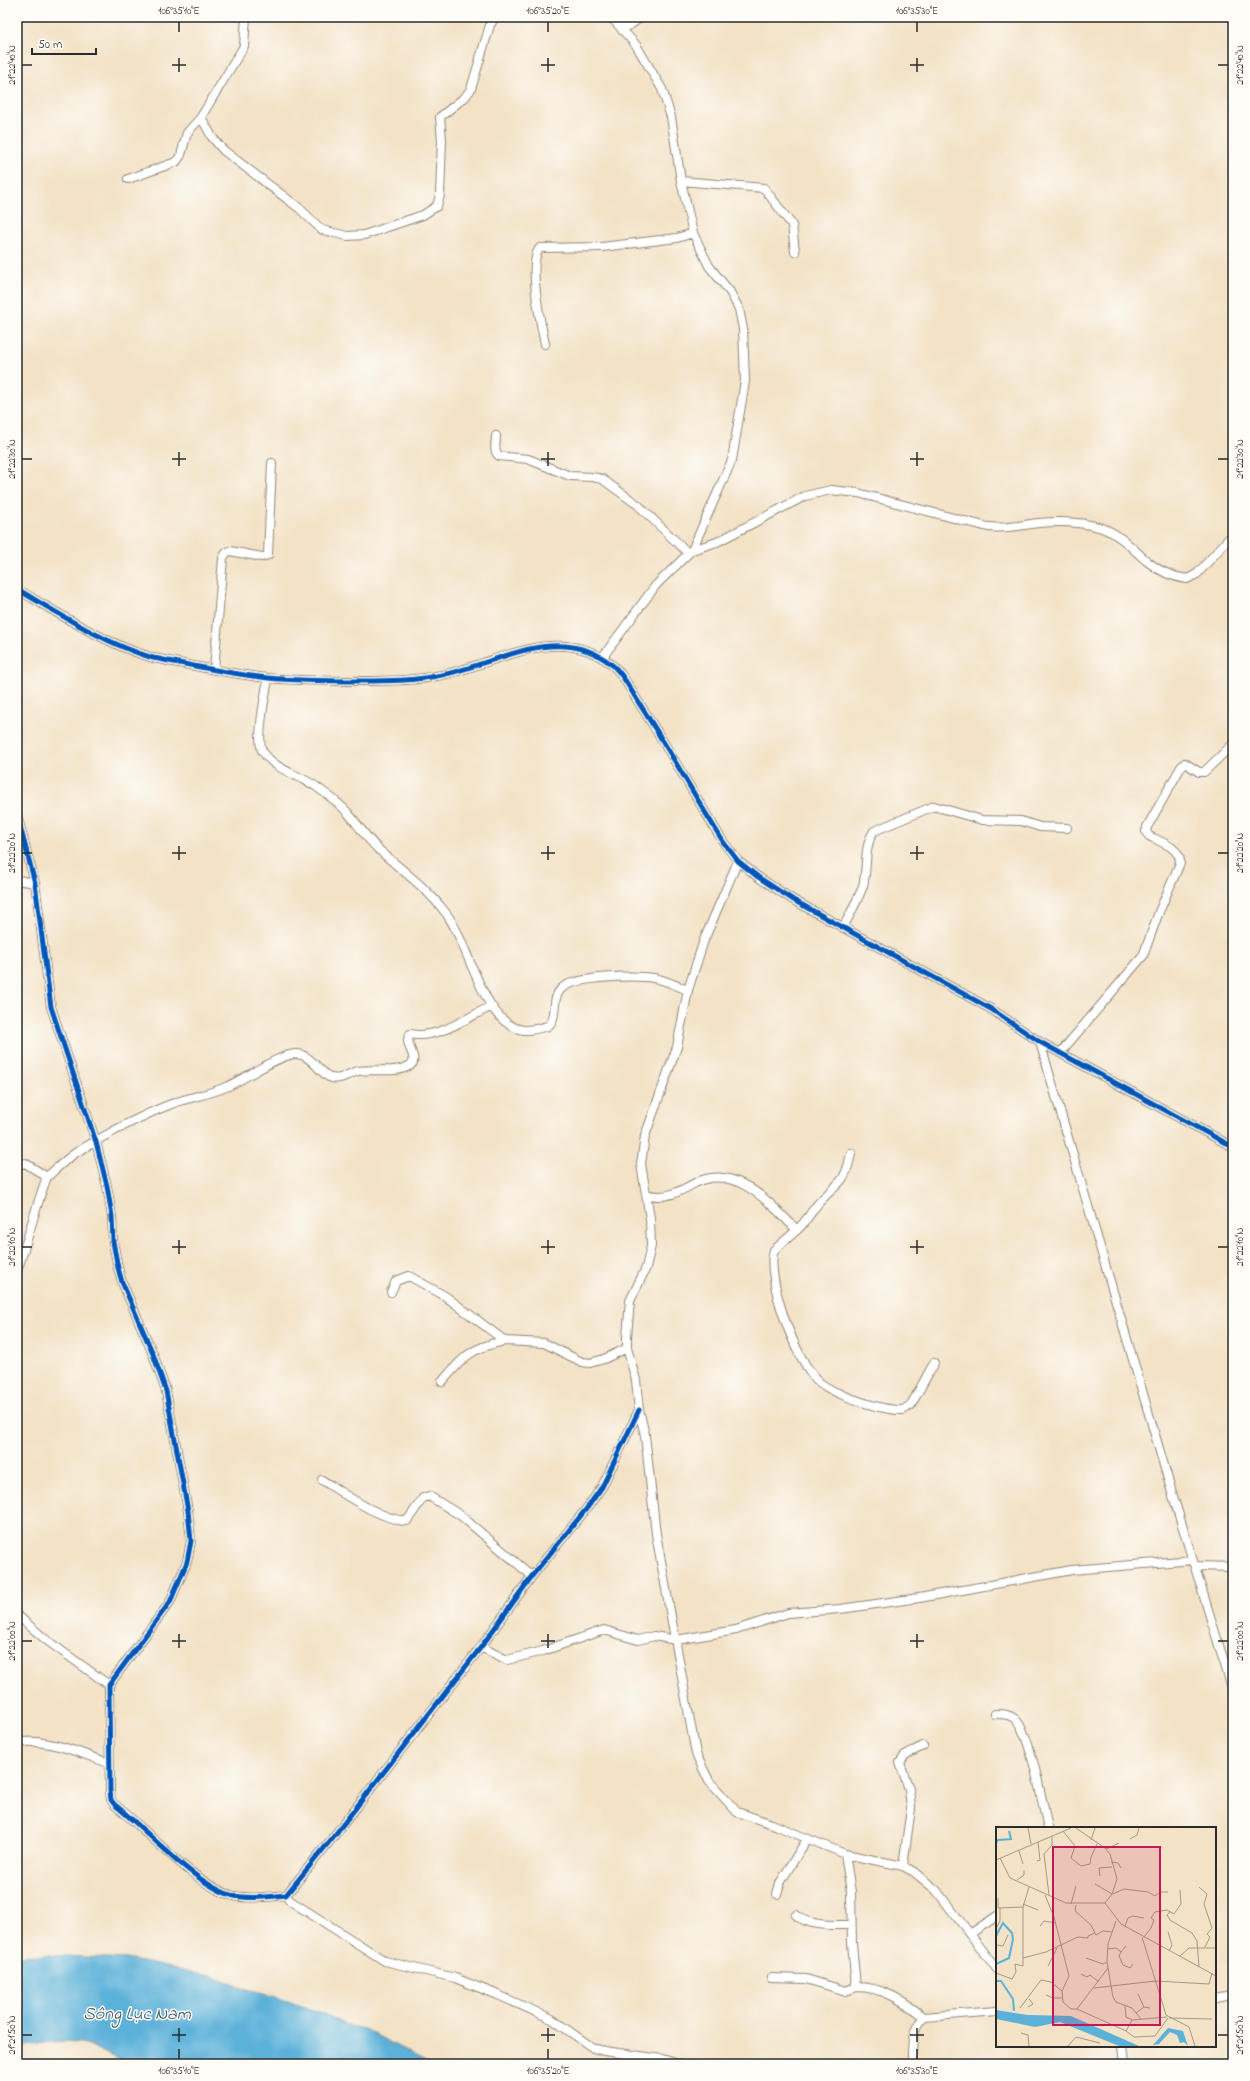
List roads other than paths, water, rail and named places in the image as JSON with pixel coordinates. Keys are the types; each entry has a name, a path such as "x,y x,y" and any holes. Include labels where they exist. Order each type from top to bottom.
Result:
{"street":[{"path":"128,179 176,162 181,155 187,133 201,117 244,46 246,17"},
{"path":"201,117 212,137 223,150 299,208 322,230 347,236 358,236 424,215 437,206 440,195 442,140 440,117 465,97 471,90 490,25 494,17"},
{"path":"602,658 656,585 690,551 732,460 745,381 743,330 739,309 730,292 709,266 694,234 681,181 671,117 662,89 648,62 611,17"},
{"path":"622,30 642,17"},
{"path":"681,181 764,188 792,225 796,252"},
{"path":"544,344 536,291 536,259 540,248 602,247 677,238 694,234"},
{"path":"496,436 495,449 500,456 528,459 570,476 598,477 638,504 690,551"},
{"path":"214,670 224,558 226,553 230,551 262,558 268,555 272,463"},
{"path":"690,551 717,542 805,496 831,490 864,494 988,527 1005,528 1052,522 1087,524 1103,528 1116,535 1151,564 1162,571 1187,579 1197,574 1233,534"},
{"path":"17,589 96,635 136,653 153,658 214,670 268,678 387,681 429,677 462,670 516,652 550,646 581,650 602,658 612,665 653,724 724,843 738,861 758,877 795,901 991,1009 1040,1042 1233,1147"},
{"path":"268,678 259,739 262,751 281,768 318,788 347,812 377,847 419,883 446,912 462,940 490,1007 507,1024 519,1029 528,1030 548,1026 554,1019 556,996 561,988 587,980 623,976 654,978 688,990"},
{"path":"1060,1053 1143,956 1159,912 1180,863 1181,857 1178,852 1149,836 1146,832 1147,827 1185,763 1199,772 1204,772 1233,744"},
{"path":"843,928 862,886 867,865 867,844 874,831 934,806 982,820 1021,821 1040,827 1067,828"},
{"path":"17,816 36,883 51,1007 96,1142 107,1186 112,1216 113,1242 122,1282 153,1354 166,1391 188,1511 191,1541 187,1562 170,1602 109,1686 109,1764 111,1800 189,1869 215,1889 234,1896 251,1897 286,1894 334,1836 481,1647 532,1576 596,1496 626,1440 639,1410"},
{"path":"738,861 717,908 688,990 677,1047 646,1136 641,1164 646,1194 651,1246 646,1268 630,1301 627,1348 636,1380 639,1410 645,1435 656,1534 696,1754 709,1781 725,1801 737,1812 772,1824 844,1854 903,1866 914,1872 936,1890 996,1968"},
{"path":"17,880 36,883"},
{"path":"17,1271 26,1247 35,1209 46,1177 76,1152 133,1121 187,1098 226,1088 288,1056 300,1054 330,1077 334,1078 342,1078 358,1071 397,1070 411,1066 414,1062 414,1057 407,1041 410,1034 428,1035 442,1031 490,1007"},
{"path":"1040,1042 1233,1691"},
{"path":"851,1153 848,1167 841,1182 825,1196 797,1230 774,1250 774,1276 781,1310 787,1327 815,1378 830,1389 868,1404 903,1410 911,1405 934,1363"},
{"path":"17,1165 25,1163 46,1177"},
{"path":"646,1194 659,1196 675,1194 707,1180 720,1178 734,1180 746,1185 776,1209 797,1230"},
{"path":"391,1292 396,1281 409,1276 445,1296 505,1342"},
{"path":"442,1382 461,1361 474,1350 505,1342 544,1344 582,1362 590,1363 604,1359 627,1348"},
{"path":"322,1480 374,1510 399,1521 407,1521 423,1498 429,1496 460,1515 532,1576"},
{"path":"481,1647 507,1660 543,1651 604,1630 638,1640 654,1636 676,1640 736,1630 788,1612 840,1609 912,1599 1078,1569 1194,1563 1233,1567"},
{"path":"17,1615 45,1640 109,1686"},
{"path":"995,1714 1009,1716 1020,1725 1028,1747 1048,1827"},
{"path":"17,1749 23,1742 39,1742 76,1752 109,1764"},
{"path":"903,1866 911,1808 909,1789 901,1760 905,1754 923,1746"},
{"path":"777,1894 780,1883 807,1839"},
{"path":"844,1854 851,1892 851,1925 856,1987"},
{"path":"286,1894 289,1900 385,1961 455,1978 498,1995 552,2019 593,2048 612,2053 662,2059 679,2064"},
{"path":"796,1915 806,1921 851,1925"},
{"path":"970,1934 996,1917"},
{"path":"771,1978 806,1979 846,1991 856,1987 872,1988 894,1996 924,2017 996,2011"},
{"path":"1216,1997 1233,1994"},
{"path":"912,2064 913,2037 917,2027 924,2017"},
{"path":"1122,2047 1123,2064"}],"water":[{"name":"Sông Lục Nam","path":"44,1955 127,1959 216,1977 242,1988 264,1993 322,2013 345,2025 364,2029 431,2064 130,2064 88,2045 80,2043 62,2041 17,2048 17,1956"}]}
